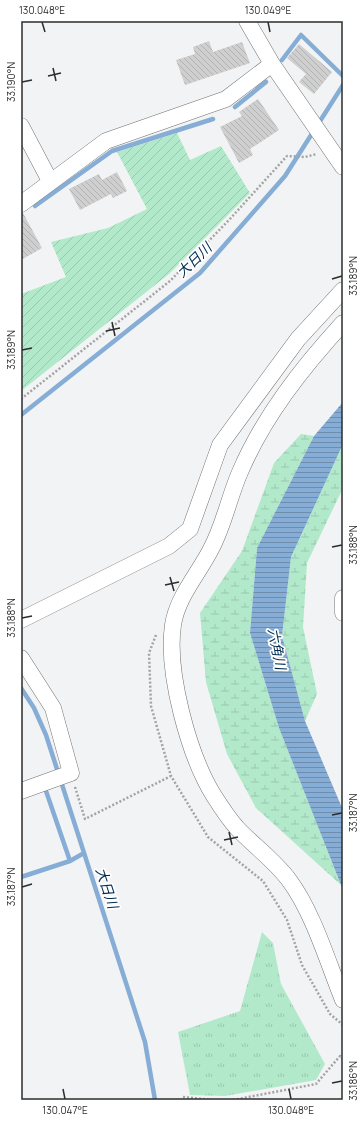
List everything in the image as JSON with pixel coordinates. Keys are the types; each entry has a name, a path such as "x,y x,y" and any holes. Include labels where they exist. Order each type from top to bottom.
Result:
{"street":[{"path":"247,21 272,64 302,110 343,167"},
{"path":"21,204 50,181 106,141 226,100 272,64"},
{"path":"21,126 50,181"},
{"path":"21,620 169,546 190,528 220,445 298,339 343,290"},
{"path":"343,323 284,394 264,425 240,472 212,548 179,605 173,625 175,676 184,721 193,751 214,796 236,827 289,880 304,904 343,1000"},
{"path":"343,598 343,613"},
{"path":"21,658 53,708 63,776 21,791"}],"path":[{"path":"21,399 170,281 229,220 287,156 305,157"},
{"path":"63,776 85,819 171,776"},
{"path":"233,1100 316,1084 340,1056 343,1059"},
{"path":"183,1097 212,1100"}],"green space":[{"path":"177,133 190,160 221,146 250,193 169,274 21,391 21,294 66,277 51,242 108,228 147,209 117,152"},
{"path":"301,434 314,436 257,548 250,633 279,728 341,885 256,808 227,754 206,682 200,613 242,551 274,463"},
{"path":"343,444 343,488 307,563 303,627 317,694 305,721 282,636 291,557"},
{"path":"262,932 273,943 281,984 325,1064 316,1080 225,1096 190,1095 178,1032 240,1011"}],"water":[{"name":"六角川","path":"343,402 343,444 291,557 282,636 305,721 343,810 343,890 279,728 250,633 257,548 314,436"}],"building":[{"path":"209,41 213,52 242,42 250,63 185,85 176,60 195,54 193,47"},
{"path":"299,44 332,72 314,94 299,82 306,74 287,58"},
{"path":"258,99 279,130 250,149 253,155 239,163 220,127 242,116 239,112"},
{"path":"117,172 127,191 113,198 111,194 80,210 69,189 99,174 102,180"},
{"path":"21,213 23,213 42,248 21,260"}],"waterway":[{"path":"282,60 301,35 343,76"},
{"path":"235,107 266,82"},
{"name":"大日川","path":"21,415 200,273 285,176 343,85"},
{"path":"35,206 112,151 213,119"},
{"name":"大日川","path":"21,688 34,708 46,735 145,1042 155,1100"},
{"path":"46,791 70,861"},
{"path":"21,877 70,861 84,853"}]}
